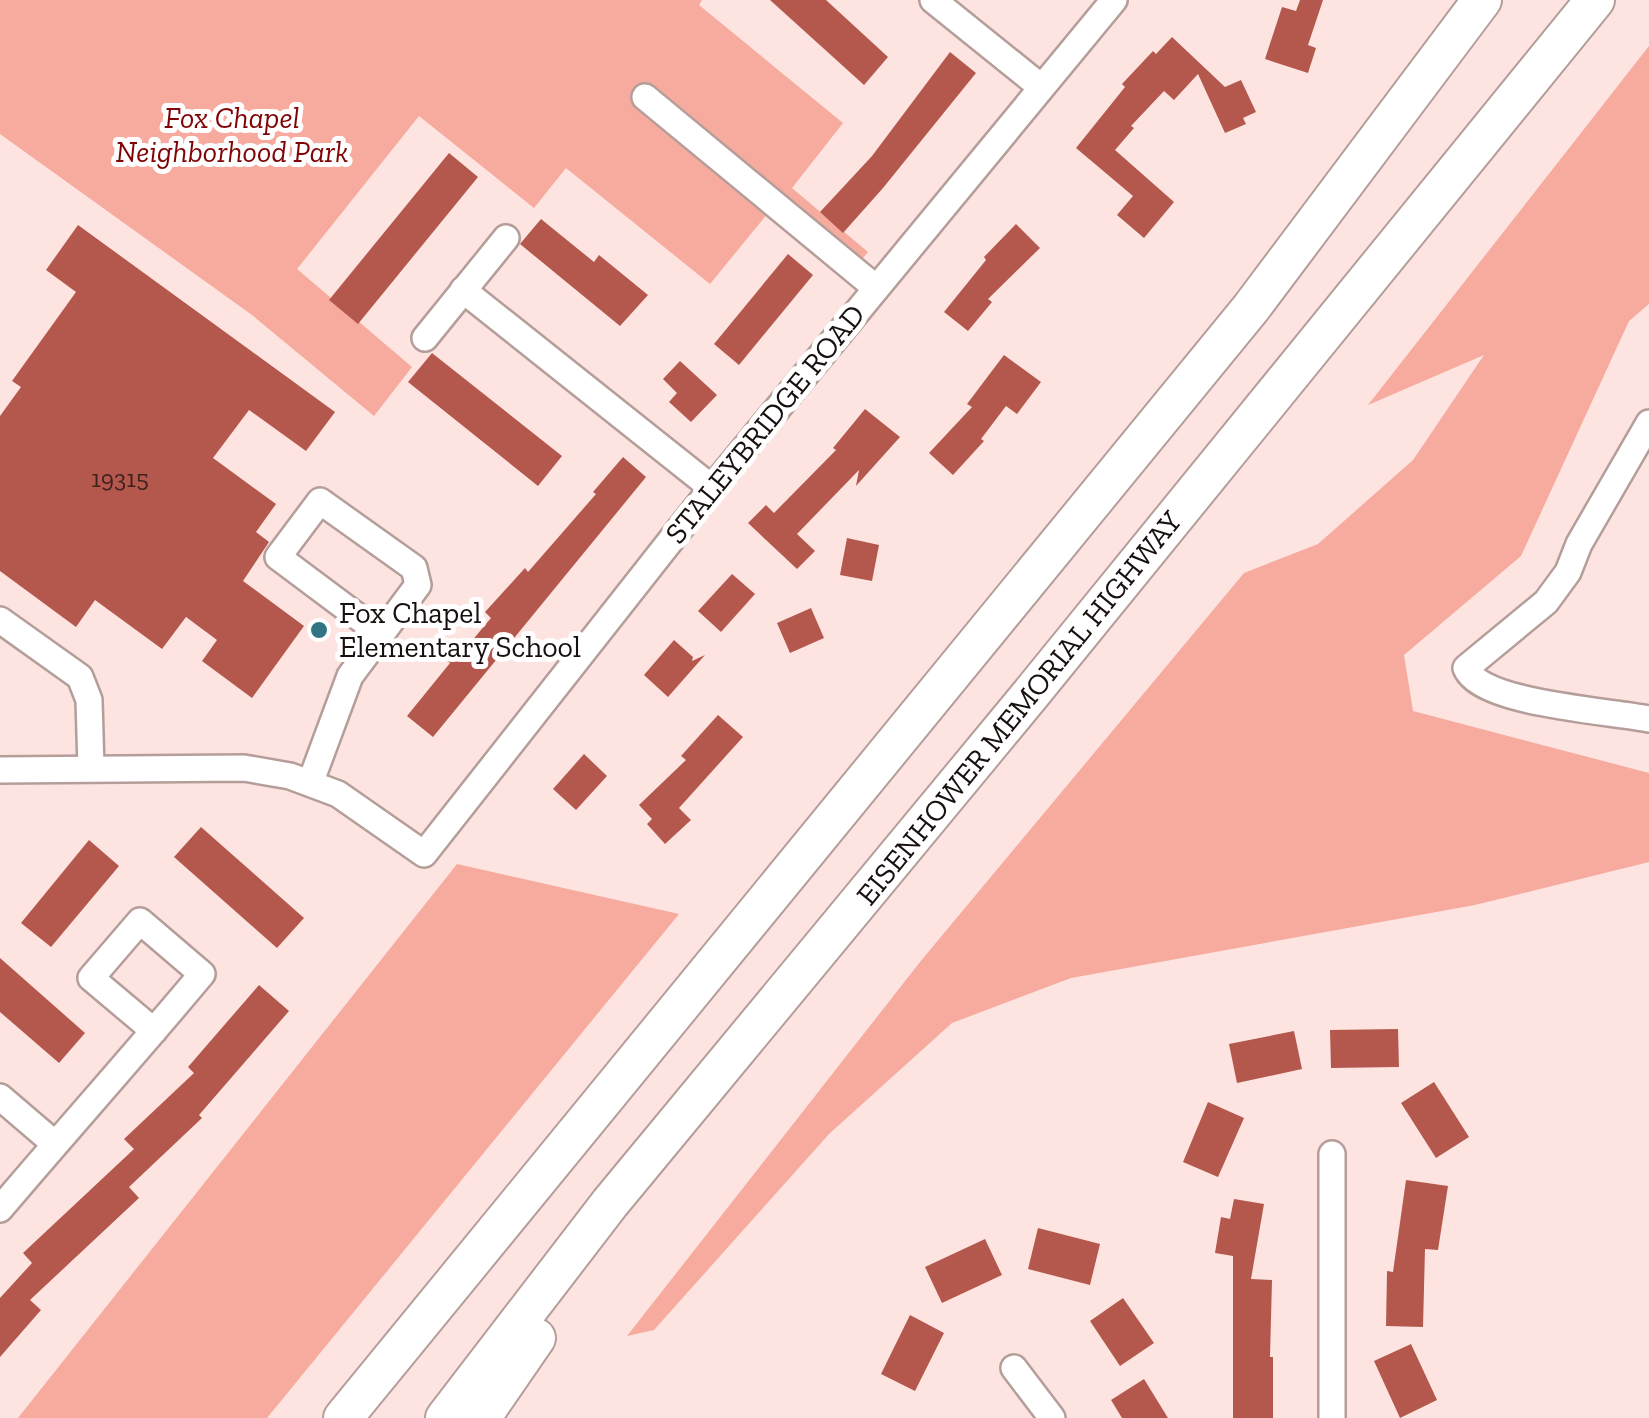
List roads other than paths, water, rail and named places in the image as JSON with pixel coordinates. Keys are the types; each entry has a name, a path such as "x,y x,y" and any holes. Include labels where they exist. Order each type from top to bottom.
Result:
{"highway":[{"path":"342,1418 1251,308 1482,0"},
{"name":"EISENHOWER MEMORIAL HIGHWAY","path":"445,1418 610,1203 1596,0"},
{"path":"482,1418 706,1088"},
{"path":"335,1418 384,1367"}],"street":[{"path":"934,0 1042,87"},
{"name":"STALEYBRIDGE ROAD","path":"311,782 338,794 424,854 712,488 1114,0"},
{"path":"645,97 876,288"},
{"path":"424,338 506,238"},
{"path":"464,290 712,488"},
{"path":"1649,423 1579,544 1568,572 1546,602 1466,668 1478,684 1532,701 1649,719"},
{"path":"0,770 244,768 311,782 350,676 418,585 414,568 320,501 278,557 381,634"},
{"path":"0,620 80,677 89,700 92,768"},
{"path":"0,1209 154,1031 202,974 140,921 91,978 154,1031"},
{"path":"0,1097 55,1144"},
{"path":"1332,1154 1332,1418"},
{"path":"1014,1368 1052,1418"}],"place":[{"name":"Fox Chapel Elementary School","path":"319,630"}],"park label":[{"name":"Fox Chapel Neighborhood Park","path":"232,135"}]}
